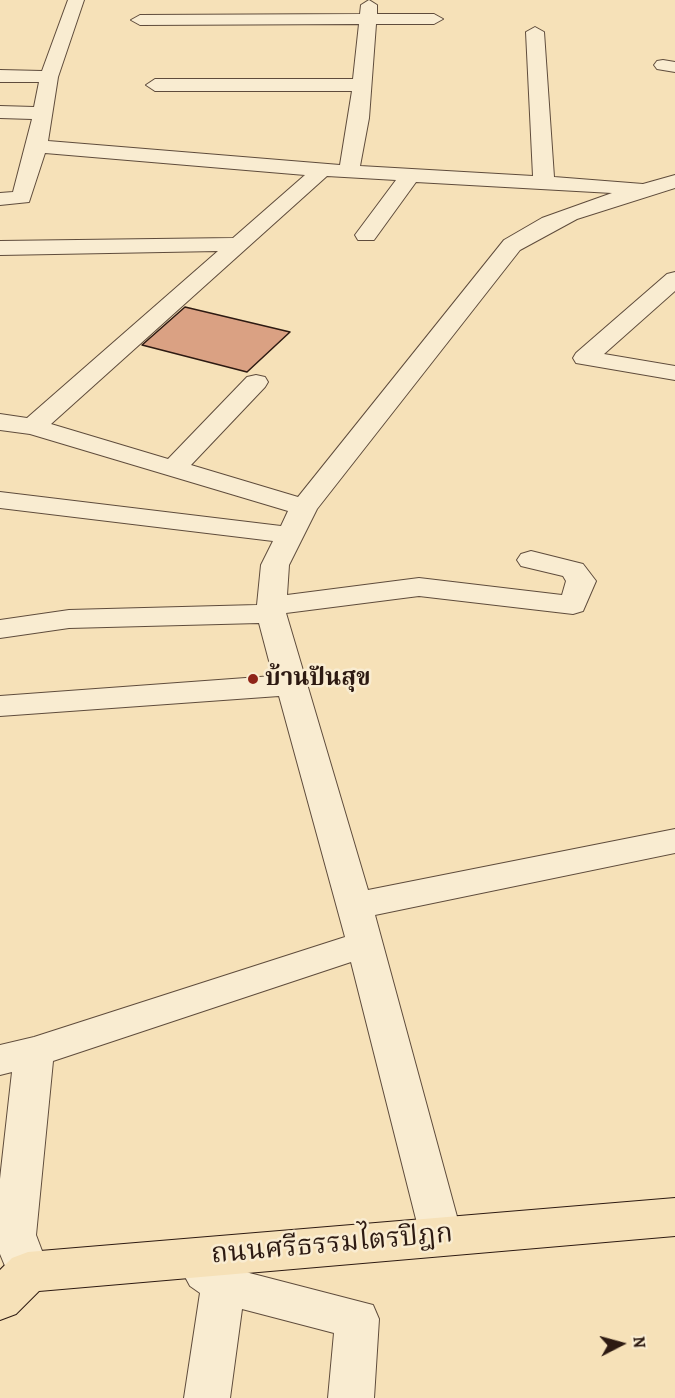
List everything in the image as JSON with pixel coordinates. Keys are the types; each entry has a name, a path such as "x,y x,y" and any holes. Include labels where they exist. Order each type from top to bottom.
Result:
{"main road":[{"name":"ถนนศรีธรรมไตรปิฎก","path":"14,1286 182,1258 675,1217"}],"street":[{"path":"0,199 22,198 37,146 49,77 76,0"},
{"path":"140,20 368,13 434,19"},
{"path":"349,171 359,118 368,13"},
{"path":"535,32 544,181"},
{"path":"0,76 49,77"},
{"path":"155,85 361,85"},
{"path":"0,112 42,113"},
{"path":"37,146 322,170 666,187"},
{"path":"33,427 322,170"},
{"path":"366,235 410,175"},
{"path":"441,1235 355,906 290,685 272,610 275,565 304,507 512,244 535,228 568,214 666,187"},
{"path":"0,248 239,244"},
{"path":"675,279 585,358 675,373"},
{"path":"174,468 256,382"},
{"path":"0,422 33,427 304,507"},
{"path":"0,500 289,535"},
{"path":"0,629 69,619 272,610 419,587 573,606 581,581 578,574 573,570 531,560"},
{"path":"0,706 290,685"},
{"path":"355,906 675,841"},
{"path":"14,1286 17,1056 365,944"},
{"path":"182,1258 223,1285 357,1318 351,1398"},
{"path":"207,1398 223,1285"}],"building":[{"path":"185,307 290,332 247,372 142,345"}],"place":[{"name":"บ้านปันสุข","path":"253,679"}]}
